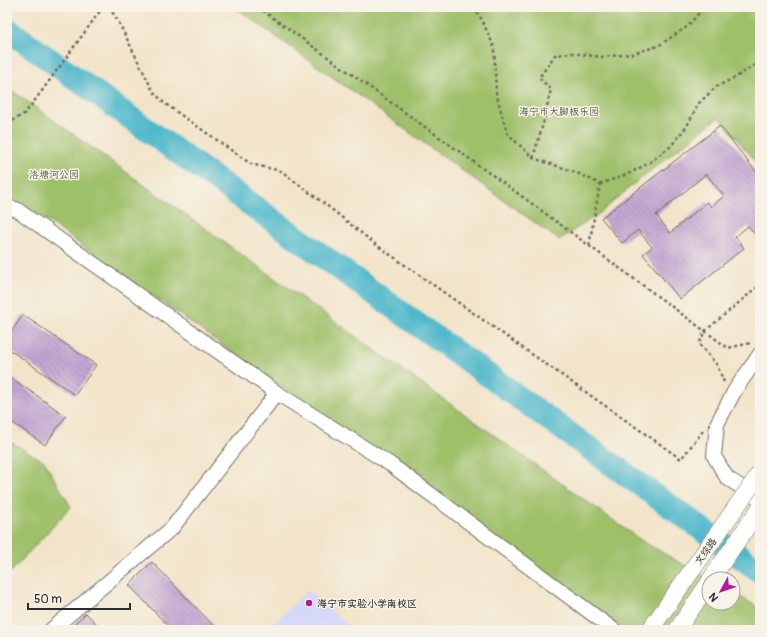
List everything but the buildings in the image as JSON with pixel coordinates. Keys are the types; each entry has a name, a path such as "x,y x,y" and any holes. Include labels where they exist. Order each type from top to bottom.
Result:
{"main road":[{"name":"文综路","path":"650,630 760,473"},
{"path":"717,571 760,508"},
{"path":"677,630 701,594"}],"street":[{"path":"7,208 16,209 277,393 390,464 614,630"},
{"path":"758,348 717,424 714,456 727,478 760,500"},
{"path":"51,630 172,528 277,393"}],"path":[{"path":"7,124 24,114 103,7"},
{"path":"109,7 153,91 164,103 251,164 281,171 375,244 681,459 706,426"},
{"path":"258,7 728,348 758,348"},
{"path":"474,7 482,20 494,47 496,93 507,133 533,158 575,172 600,184 628,174 649,164 671,146 687,126 699,103 716,87 736,77 760,61"},
{"path":"533,158 551,89 540,78 555,54 572,53 601,57 631,54 658,46 688,26 704,7"},
{"path":"589,246 600,184"},
{"path":"724,382 717,366 699,344 705,331 760,285"}],"shaded area":[{"name":"海宁市实验小学南校区","path":"308,590 353,630 267,630"}],"green space":[{"name":"海宁市大脚板乐园","path":"235,7 760,7 760,167 719,117 641,178 600,213 559,240"},
{"name":"洛塘河公园","path":"7,87 642,541 701,574 701,611 741,611 741,597 760,608 760,630 623,630 22,203 7,202"},
{"path":"7,440 44,461 71,507 7,576"}],"waterway":[{"path":"7,29 760,571"}],"place":[{"name":"海宁市实验小学南校区","path":"309,603"}]}
